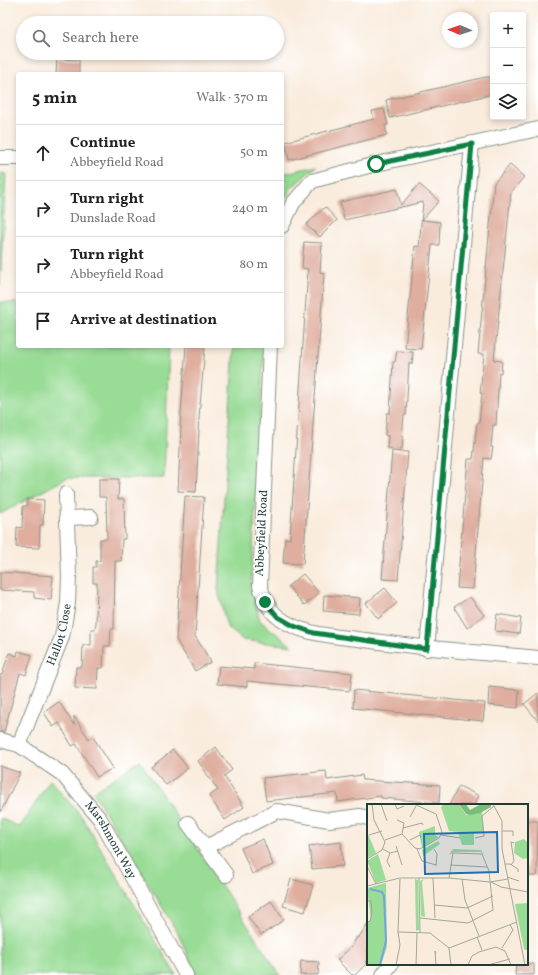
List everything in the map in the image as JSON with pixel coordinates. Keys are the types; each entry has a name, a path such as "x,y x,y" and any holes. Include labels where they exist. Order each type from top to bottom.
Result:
{"street":[{"path":"284,222 293,203 312,181 376,164 538,129"},
{"path":"427,649 472,144"},
{"path":"0,158 16,158"},
{"name":"Abbeyfield Road","path":"270,348 260,586 265,602 278,617 294,626 314,633 427,649 538,658"},
{"name":"Hallot Close","path":"19,745 62,637 68,603 68,518 66,494"},
{"path":"68,518 91,517"},
{"name":"Marshmont Way","path":"0,740 19,745 62,774 100,820 186,975"},
{"path":"206,847 277,811 329,820 360,816 367,818"},
{"path":"188,823 226,875"},
{"path":"383,975 390,965"}],"green space":[{"path":"316,166 291,188 284,201 284,174"},
{"path":"0,173 6,174 0,285"},
{"path":"0,302 16,303 16,348 169,348 164,478 67,478 0,514"},
{"path":"234,348 264,348 251,585 260,621 292,646 243,640 227,627 218,590"},
{"path":"140,761 280,975 196,975 179,935 93,792"},
{"path":"50,780 82,817 176,975 0,975 0,818 20,827"}],"building":[{"path":"57,60 79,60 79,72 56,72"},
{"path":"490,77 490,95 390,118 386,100"},
{"path":"384,109 388,125 385,125 387,135 289,160 285,142 374,119 372,111"},
{"path":"510,165 524,177 511,192 494,360 502,361 501,373 499,372 496,425 493,425 491,447 493,447 491,459 484,458 473,589 457,588 468,459 473,459 482,393 480,393 484,354 478,354 494,183"},
{"path":"419,184 439,201 422,220 440,222 439,245 432,245 421,349 405,348 415,246 419,247 423,202 344,220 340,202 397,189 401,205"},
{"path":"325,207 337,220 320,237 306,225"},
{"path":"304,242 322,243 320,272 324,273 303,564 283,563 285,538 290,539 308,269 302,268"},
{"path":"186,348 205,348 198,430 196,492 178,491 180,426"},
{"path":"397,351 413,352 412,364 409,363 406,415 404,415 402,449 387,448 388,436 385,435 387,413 390,413 393,362 395,362"},
{"path":"392,451 408,452 398,580 382,579"},
{"path":"99,479 119,479 118,499 124,499 125,539 122,539 121,561 115,561 114,629 111,629 110,646 104,646 103,668 98,668 97,689 75,688 76,667 82,667 83,645 91,645 91,629 95,629 96,623 97,583 93,583 93,567 96,567 96,561 100,561 100,539 107,539 106,497 99,497"},
{"path":"185,496 204,497 195,636 211,662 195,671 176,640"},
{"path":"27,499 44,500 43,525 40,525 39,548 16,547 17,527 22,528 23,506 27,506"},
{"path":"0,572 53,576 51,600 34,598 34,592 0,590"},
{"path":"303,574 319,593 304,605 288,586"},
{"path":"385,588 397,603 378,619 366,603"},
{"path":"324,595 360,598 359,614 323,611"},
{"path":"470,597 484,615 467,628 454,607"},
{"path":"497,614 521,618 519,634 495,631"},
{"path":"18,651 32,655 26,675 20,673 4,732 0,732 0,675 2,675 9,653 17,656"},
{"path":"254,663 352,673 350,691 247,681 247,687 217,684 219,666 254,669"},
{"path":"489,687 519,690 518,708 488,705"},
{"path":"354,690 485,703 483,721 353,708"},
{"path":"538,693 538,721 524,704"},
{"path":"59,702 74,725 74,716 89,739 93,737 113,768 97,777 76,744 72,746 59,723 53,727 44,712"},
{"path":"216,747 232,770 224,776 244,807 225,820 209,796 218,790 198,761"},
{"path":"173,750 188,768 166,785 151,767"},
{"path":"0,766 20,773 0,813"},
{"path":"326,771 327,780 362,775 363,780 440,785 439,803 381,798 381,796 338,802 337,793 266,801 263,778"},
{"path":"459,786 479,796 475,804 450,804"},
{"path":"528,821 538,821 537,876 528,876"},
{"path":"263,839 273,865 252,874 241,848"},
{"path":"341,842 343,866 312,869 309,846"},
{"path":"291,879 313,885 305,912 283,906"},
{"path":"271,901 284,920 261,935 248,917"},
{"path":"367,925 366,964 355,975 352,975 337,960 352,946 357,937 359,937"},
{"path":"301,961 319,962 318,975 300,975"},
{"path":"534,964 534,975 515,975 516,965"}],"route":[{"path":"265,602 278,617 294,626 314,633 427,649 472,144 376,164"}]}
